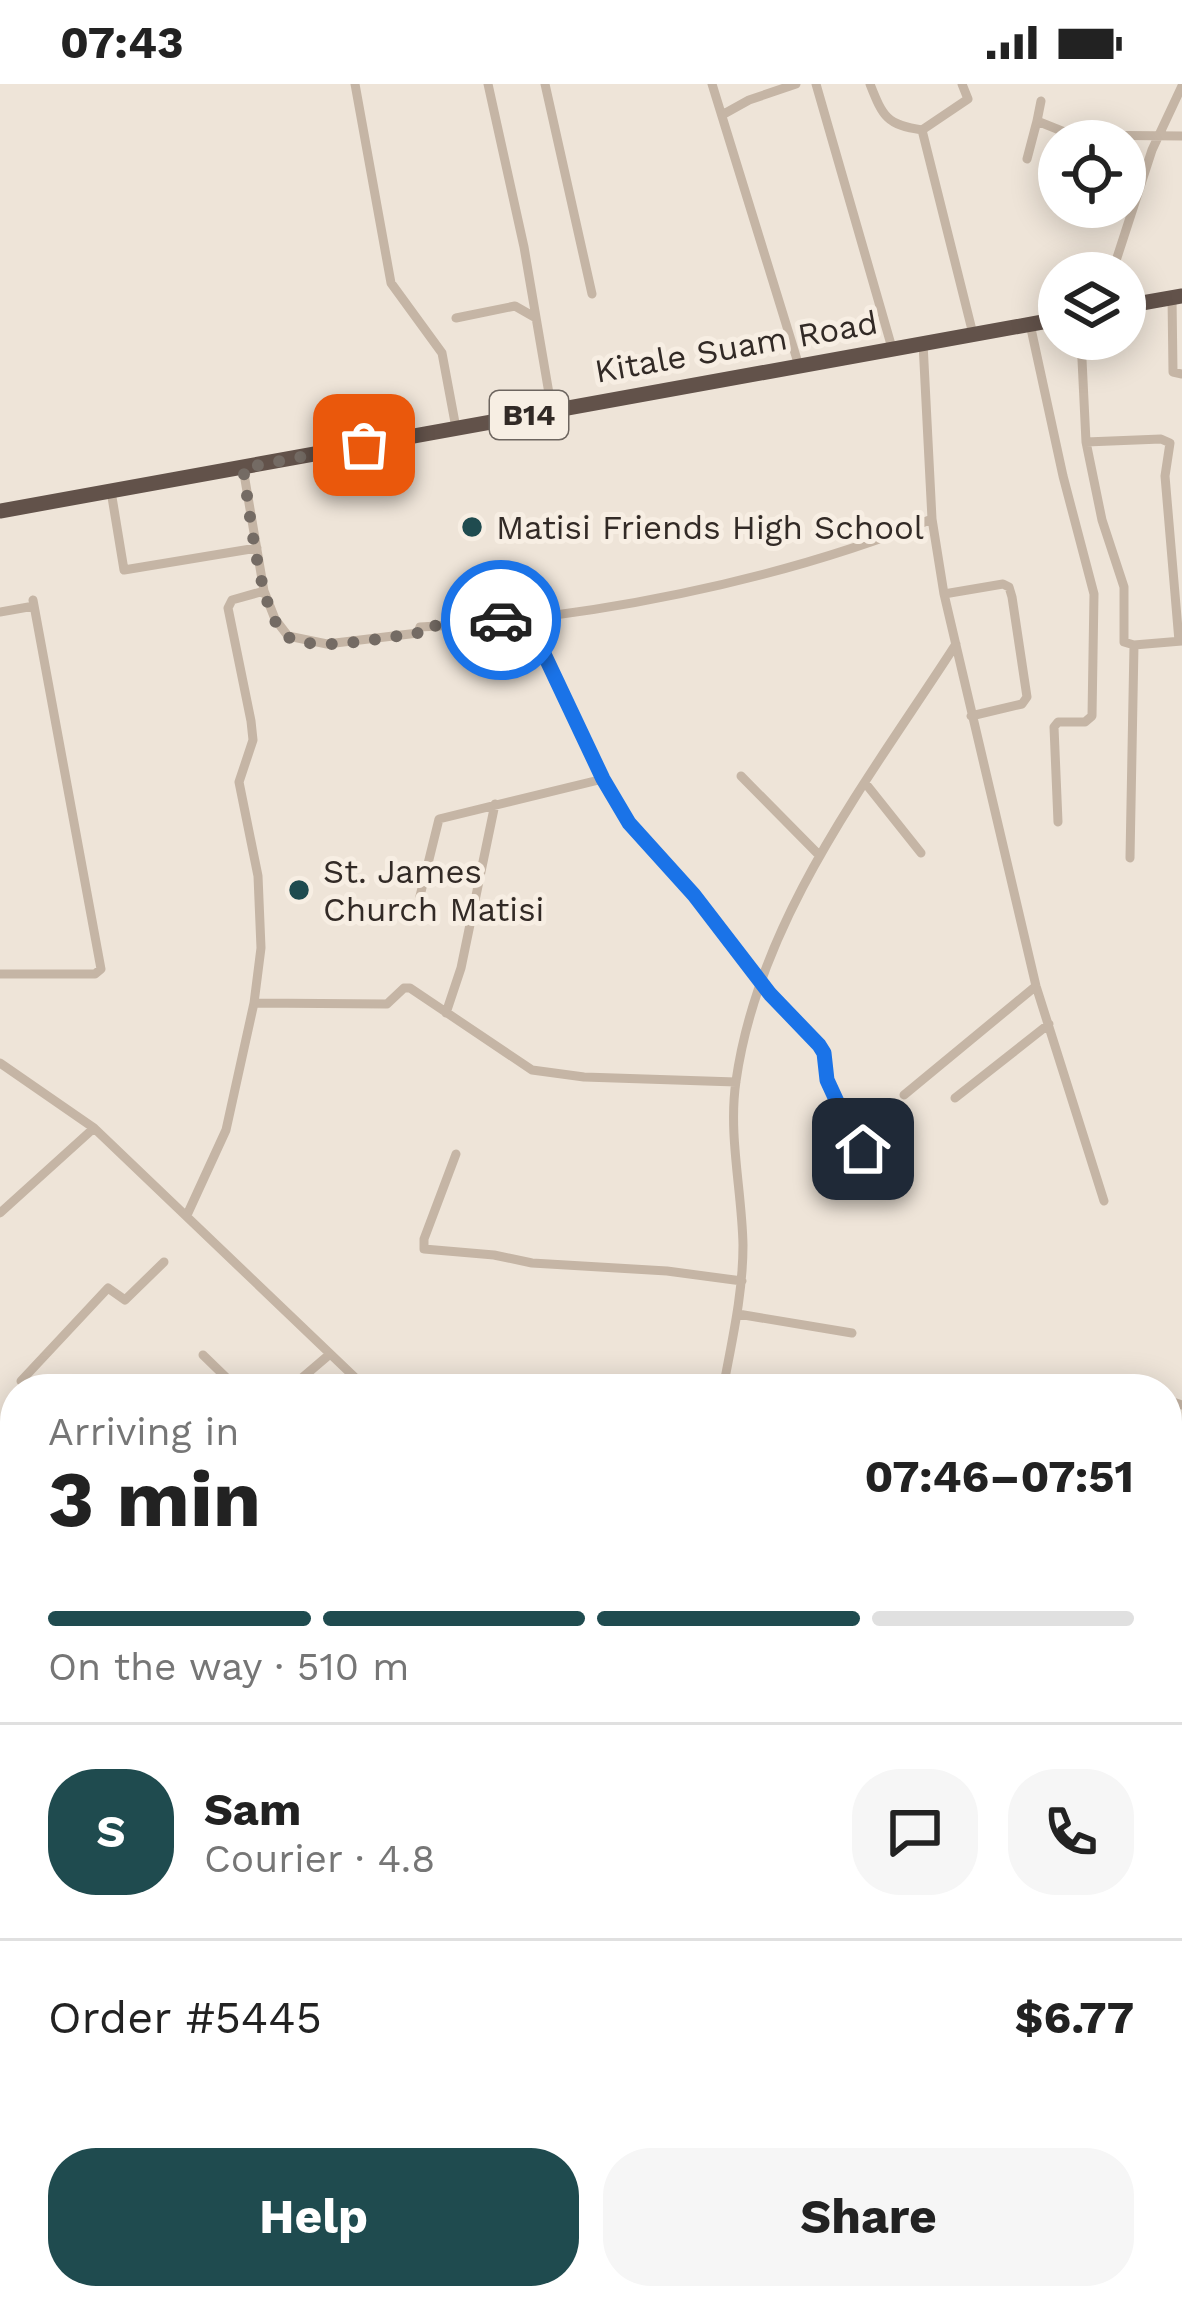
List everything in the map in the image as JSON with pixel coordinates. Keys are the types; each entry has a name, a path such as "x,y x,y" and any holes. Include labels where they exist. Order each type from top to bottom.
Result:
{"highway":[{"path":"1146,302 1177,296"},
{"name":"Kitale Suam Road","path":"0,512 1038,323"}],"street":[{"path":"356,84 391,283 442,353 456,428"},
{"path":"488,84 552,410"},
{"path":"545,84 592,294"},
{"path":"712,84 799,367"},
{"path":"722,115 796,84"},
{"path":"816,84 892,348"},
{"path":"870,84 883,114 893,124 922,130 968,99 962,84"},
{"path":"1119,252 1158,136 1182,86"},
{"path":"1027,159 1041,101"},
{"path":"1037,121 1072,135 1182,136"},
{"path":"922,130 973,334"},
{"path":"1177,296 1173,372 1182,374"},
{"path":"456,318 515,306 537,318"},
{"path":"1030,324 1095,598 1092,716 1084,722 1058,722 1054,727 1058,822"},
{"path":"923,343 932,519 944,594 1036,986 1104,1201"},
{"path":"1082,360 1086,442 1102,520 1124,587 1124,642 1180,641 1165,476 1170,443 1162,439 1086,442"},
{"path":"243,468 264,591 274,619 287,637 327,644 672,594 868,545 932,519"},
{"path":"111,491 124,570 257,548"},
{"path":"944,594 1003,584 1012,597 1027,697 1022,704 970,716"},
{"path":"187,1215 226,1130 254,1003 262,912 239,782 253,740 228,608 232,600 264,591"},
{"path":"0,612 33,603 101,969 95,974 0,974"},
{"path":"527,618 603,779 635,831 824,1053 827,1080 859,1147 880,1146 887,1161"},
{"path":"726,1374 738,1314 743,1243 733,1110 762,983 820,856 956,644"},
{"path":"1130,858 1134,645"},
{"path":"741,776 820,856"},
{"path":"420,896 439,819 603,779"},
{"path":"866,784 921,853"},
{"path":"446,1013 461,968 495,804"},
{"path":"904,1095 1036,986"},
{"path":"254,1003 387,1004 407,988 532,1070 736,1082"},
{"path":"955,1098 1049,1024"},
{"path":"0,1063 94,1128 351,1374"},
{"path":"0,1213 94,1128"},
{"path":"456,1154 424,1249 742,1280"},
{"path":"28,1374 108,1288 125,1300 164,1262"},
{"path":"738,1314 853,1333"},
{"path":"307,1374 330,1354"},
{"path":"203,1355 223,1374"}],"way so far":[{"path":"364,445 243,468 264,591 281,630 287,637 327,644 418,633 421,627 501,620"}],"place":[{"name":"Matisi Friends High School","path":"472,527"},
{"name":"St. James Church Matisi","path":"299,890"}],"route":[{"path":"501,620 527,618 620,809 770,994 819,1045 827,1080 863,1149"}]}
